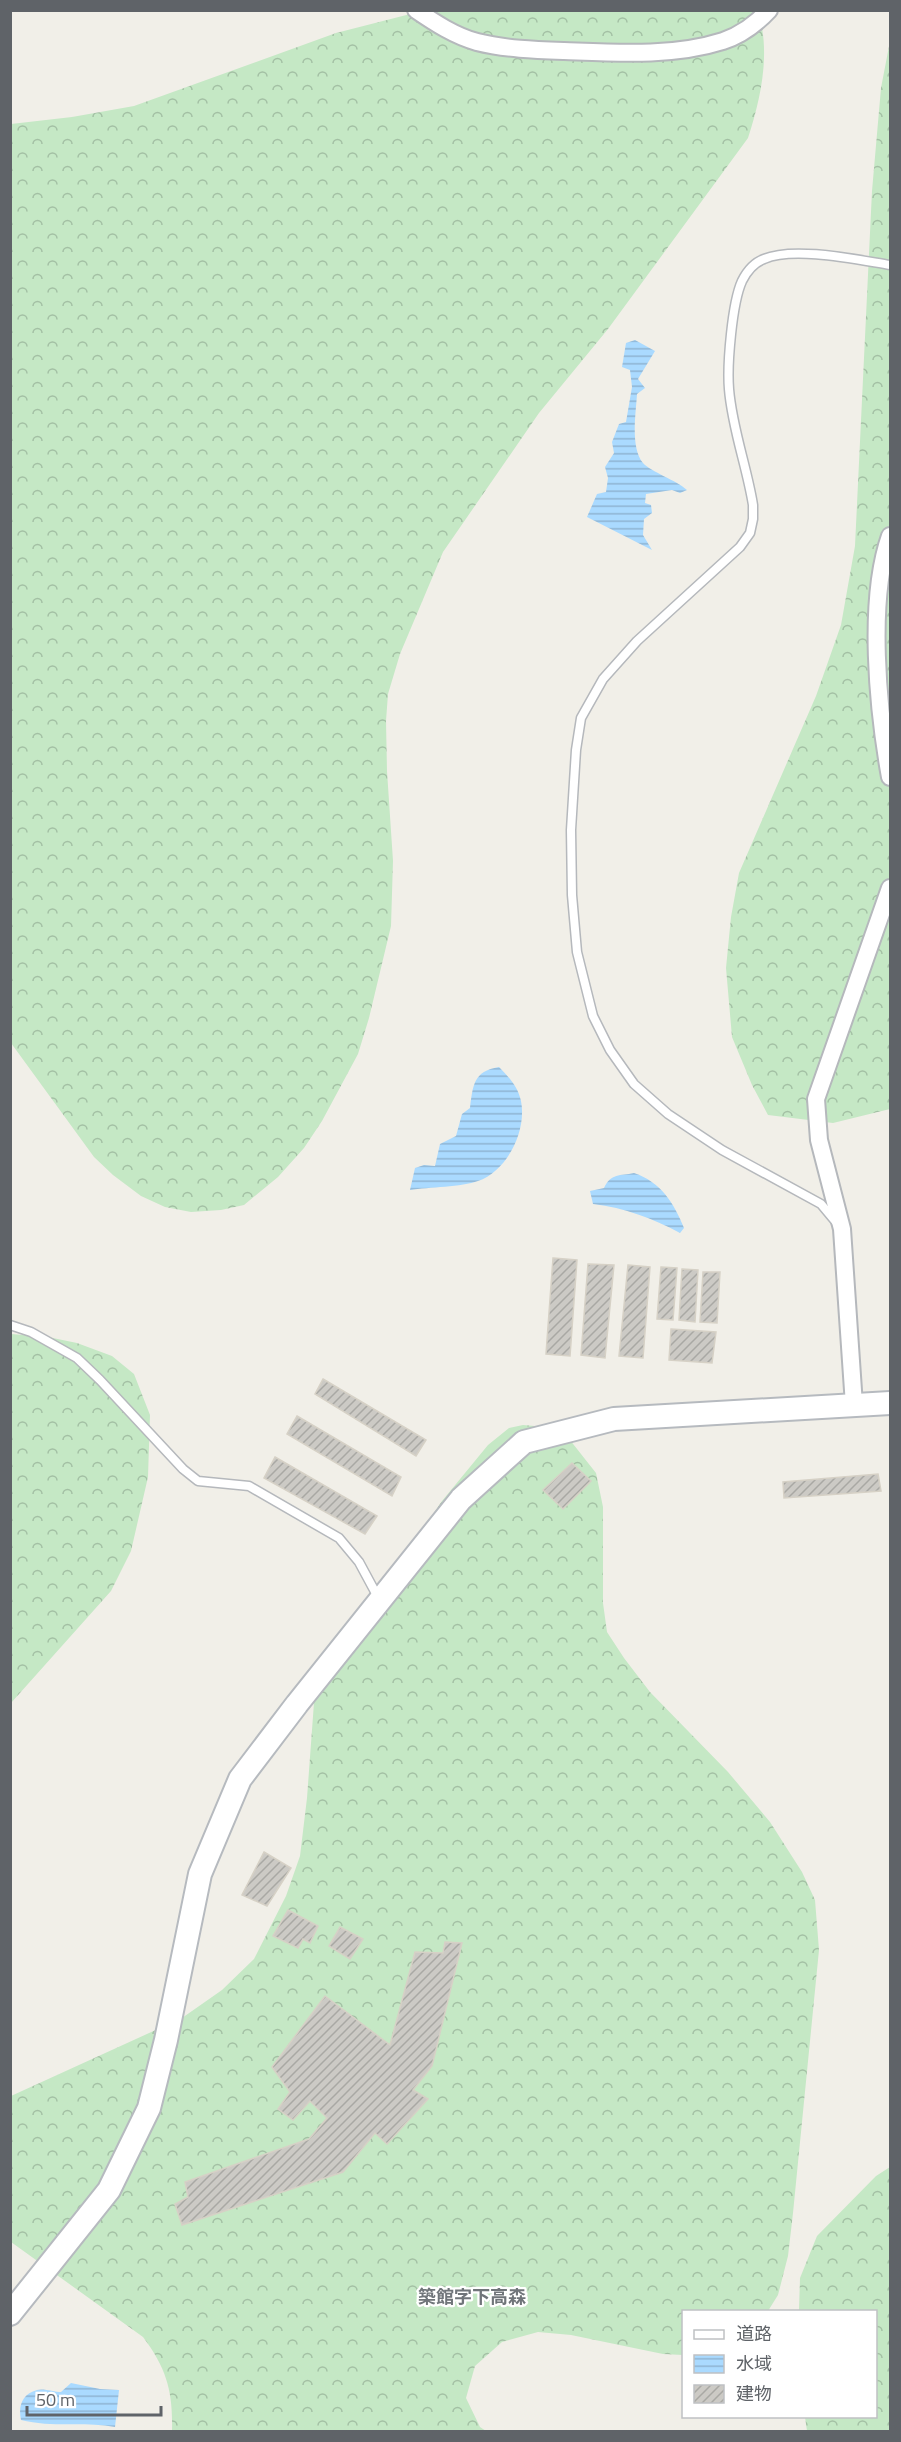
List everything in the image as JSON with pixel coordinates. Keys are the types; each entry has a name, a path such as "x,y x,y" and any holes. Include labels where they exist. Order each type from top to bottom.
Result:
{"street":[{"path":"416,10 457,35 477,42 522,49 659,52 706,45 739,34 769,10"},
{"path":"891,536 880,574 877,624 879,675 891,777"},
{"path":"854,1405 842,1229 819,1140 816,1099 891,888"},
{"path":"10,2314 109,2190 149,2108 166,2040 200,1874 240,1779 461,1499 524,1442 614,1419 891,1403"}],"lane":[{"path":"842,1229 821,1204 722,1150 668,1114 634,1084 610,1050 593,1016 577,952 572,895 571,830 576,750 581,718 589,700 603,679 638,641 730,557 750,533 753,506 734,417 729,377 737,301 746,274 759,261 782,255 818,255 891,265"},
{"path":"10,1325 31,1332 77,1359 100,1380 183,1469 198,1481 249,1486 339,1538 364,1570 380,1600"}],"green space":[{"path":"422,11 758,11 764,43 764,59 757,107 748,138 608,329 539,413 443,552 400,654 388,694 387,771 393,861 391,926 358,1054 322,1121 304,1148 278,1177 244,1205 221,1210 191,1212 165,1207 141,1196 94,1157 11,1043 11,124 72,117 134,106 336,33"},
{"path":"890,41 890,1109 833,1123 768,1115 752,1085 732,1037 726,968 731,917 739,873 816,696 841,625 855,546 872,191 881,88"},
{"path":"11,1334 48,1337 77,1343 112,1356 134,1374 150,1415 148,1477 131,1551 111,1591 11,1703"},
{"path":"523,1425 546,1427 566,1435 596,1473 603,1507 603,1603 607,1632 650,1692 728,1772 770,1822 802,1872 815,1900 819,1950 788,2256 778,2295 769,2310 682,2310 682,2355 663,2354 571,2335 538,2332 502,2342 475,2366 466,2398 480,2427 486,2431 172,2431 167,2381 158,2360 143,2337 11,2242 11,2096 182,2018 222,1990 254,1959 286,1896 300,1856 315,1689 442,1501 488,1445 509,1428"},
{"path":"890,2167 890,2431 807,2431 805,2418 877,2418 877,2310 799,2310 800,2278 817,2236 876,2176"}],"water":[{"path":"635,340 655,351 638,379 645,388 637,394 636,448 643,463 687,490 680,493 672,490 646,494 645,503 651,505 652,513 644,519 643,535 652,550 587,517 597,494 606,492 608,478 605,467 614,453 612,442 619,424 626,422 632,387 630,370 622,367 626,343"},
{"path":"499,1067 518,1091 522,1113 518,1137 506,1159 488,1176 478,1181 454,1186 410,1190 415,1168 424,1165 435,1166 440,1144 456,1136 462,1114 470,1108 474,1086 479,1076 490,1069"},
{"path":"634,1173 652,1182 665,1194 684,1228 680,1233 638,1214 593,1204 590,1191 604,1188 616,1176"},
{"path":"71,2383 119,2390 115,2427 92,2424 44,2424 21,2420 22,2401 28,2394 40,2390 61,2392"}],"building":[{"path":"553,1258 577,1260 570,1356 546,1354"},
{"path":"588,1264 614,1265 605,1358 581,1355"},
{"path":"628,1265 650,1267 643,1358 619,1356"},
{"path":"661,1267 677,1268 673,1320 657,1319"},
{"path":"682,1269 698,1270 695,1322 679,1320"},
{"path":"703,1272 720,1272 717,1323 700,1322"},
{"path":"671,1329 716,1332 712,1363 669,1360"},
{"path":"323,1379 426,1440 416,1456 315,1394"},
{"path":"297,1416 401,1477 392,1496 287,1434"},
{"path":"275,1457 377,1516 365,1534 264,1478"},
{"path":"572,1463 591,1481 563,1509 543,1490"},
{"path":"878,1474 881,1491 784,1498 783,1482"},
{"path":"264,1852 291,1868 267,1906 242,1895"},
{"path":"288,1910 318,1926 310,1943 303,1939 298,1948 273,1936"},
{"path":"340,1927 363,1939 350,1959 329,1946"},
{"path":"445,1942 462,1943 432,2066 413,2090 428,2099 387,2144 375,2133 343,2172 182,2225 175,2204 188,2197 185,2182 309,2139 327,2118 310,2101 293,2120 278,2109 290,2092 272,2067 325,1996 390,2045 415,1952 443,1953"}],"district":[{"name":"築館字下高森","path":"472,2297"}]}
